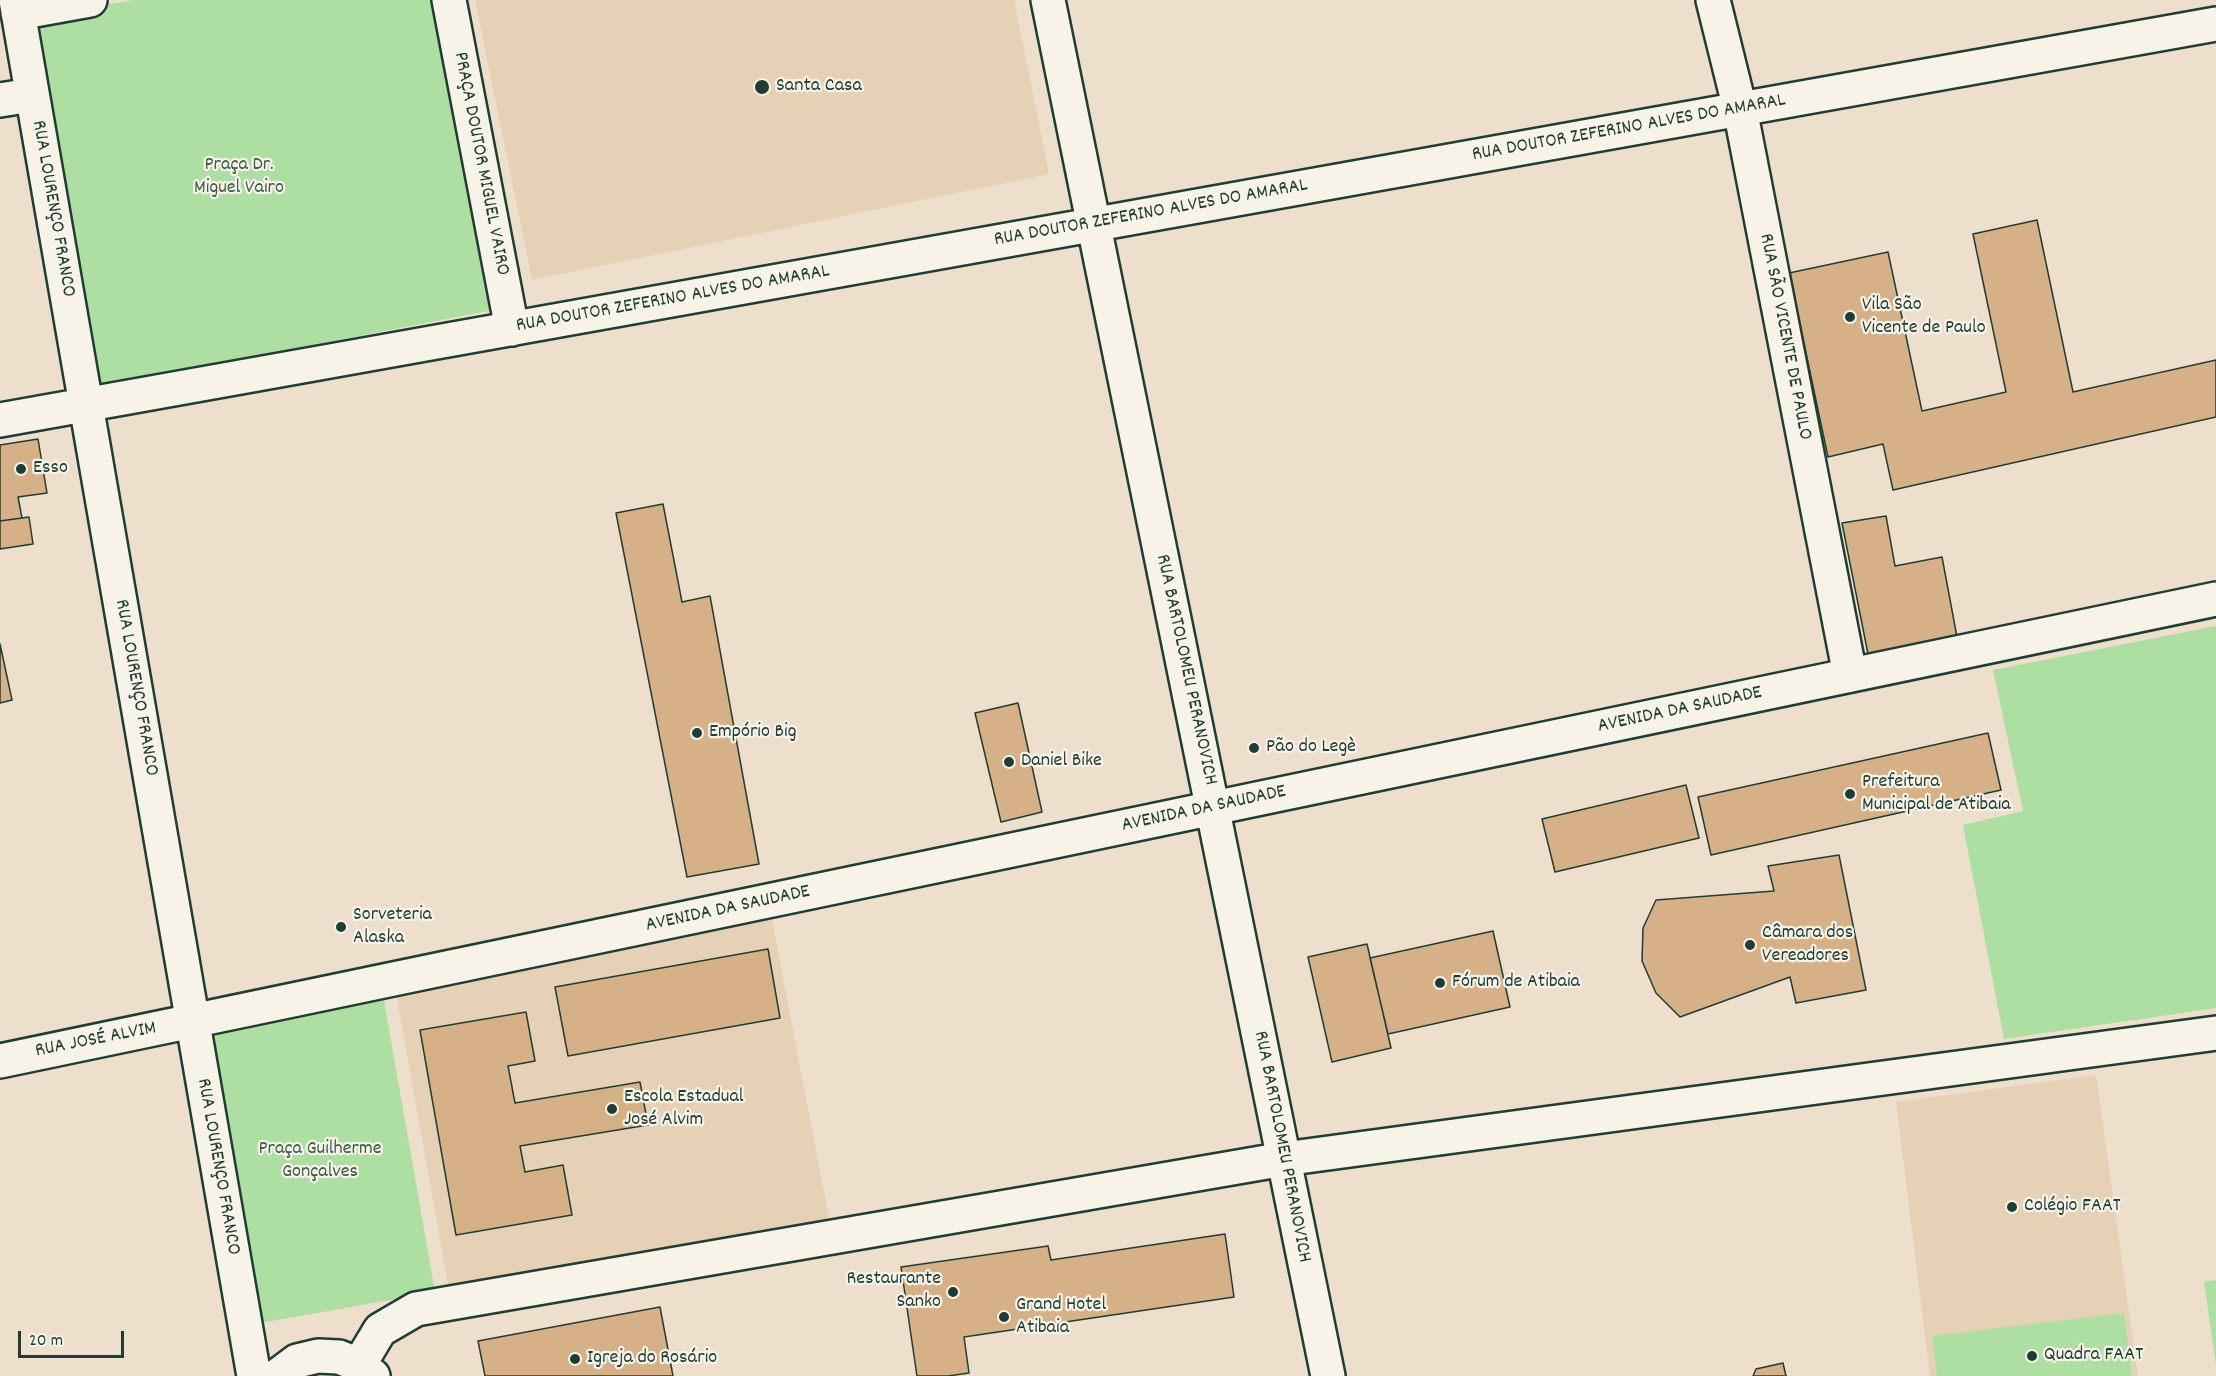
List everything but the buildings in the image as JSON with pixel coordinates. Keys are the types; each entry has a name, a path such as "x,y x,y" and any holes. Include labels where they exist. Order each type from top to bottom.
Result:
{"street":[{"path":"17,6 90,0"},
{"name":"PRAÇA DOUTOR MIGUEL VAIRO","path":"449,0 512,329"},
{"name":"RUA BARTOLOMEU PERANOVICH","path":"1048,0 1328,1376"},
{"name":"RUA SÃO VICENTE DE PAULO","path":"1713,0 1740,109 1851,675"},
{"name":"RUA LOURENÇO FRANCO","path":"17,6 254,1376"},
{"name":"RUA DOUTOR ZEFERINO ALVES DO AMARAL","path":"0,420 2216,24"},
{"path":"0,100 32,95"},
{"name":"AVENIDA DA SAUDADE","path":"192,1022 2216,599"},
{"name":"RUA JOSÉ ALVIM","path":"0,1061 192,1022"},
{"path":"278,1376 297,1361 318,1356 339,1357 366,1370 380,1330 416,1309 1284,1159 2216,1034"}],"shaded area":[{"name":"Santa Casa","path":"475,0 1014,0 1049,174 532,280"},
{"name":"Escola Estadual José Alvim","path":"771,915 830,1224 449,1290 396,993"},
{"name":"Colégio FAAT","path":"2096,1075 2138,1376 1930,1376 1896,1102"}],"green space":[{"name":"Praça Dr. Miguel Vairo","path":"134,0 439,0 498,309 100,386 26,19"},
{"path":"2216,626 2216,1008 2004,1039 1963,825 2023,811 1993,670"},
{"name":"Praça Guilherme Gonçalves","path":"383,995 435,1292 255,1324 204,1032"},
{"path":"2216,1280 2216,1365 2204,1282"},
{"name":"Quadra FAAT","path":"2124,1313 2132,1376 1937,1376 1932,1336"}],"place":[{"name":"Santa Casa","path":"762,87"},
{"name":"Vila São Vicente de Paulo","path":"1850,317"},
{"name":"Esso","path":"21,469"},
{"name":"Empório Big","path":"697,733"},
{"name":"Pão do Legè","path":"1254,748"},
{"name":"Daniel Bike","path":"1009,762"},
{"name":"Prefeitura Municipal de Atibaia","path":"1850,794"},
{"name":"Sorveteria Alaska","path":"341,927"},
{"name":"Câmara dos Vereadores","path":"1750,945"},
{"name":"Fórum de Atibaia","path":"1440,983"},
{"name":"Escola Estadual José Alvim","path":"612,1109"},
{"name":"Colégio FAAT","path":"2012,1207"},
{"name":"Restaurante Sanko","path":"953,1292"},
{"name":"Grand Hotel Atibaia","path":"1004,1317"},
{"name":"Quadra FAAT","path":"2032,1356"},
{"name":"Igreja do Rosário","path":"575,1359"}]}
